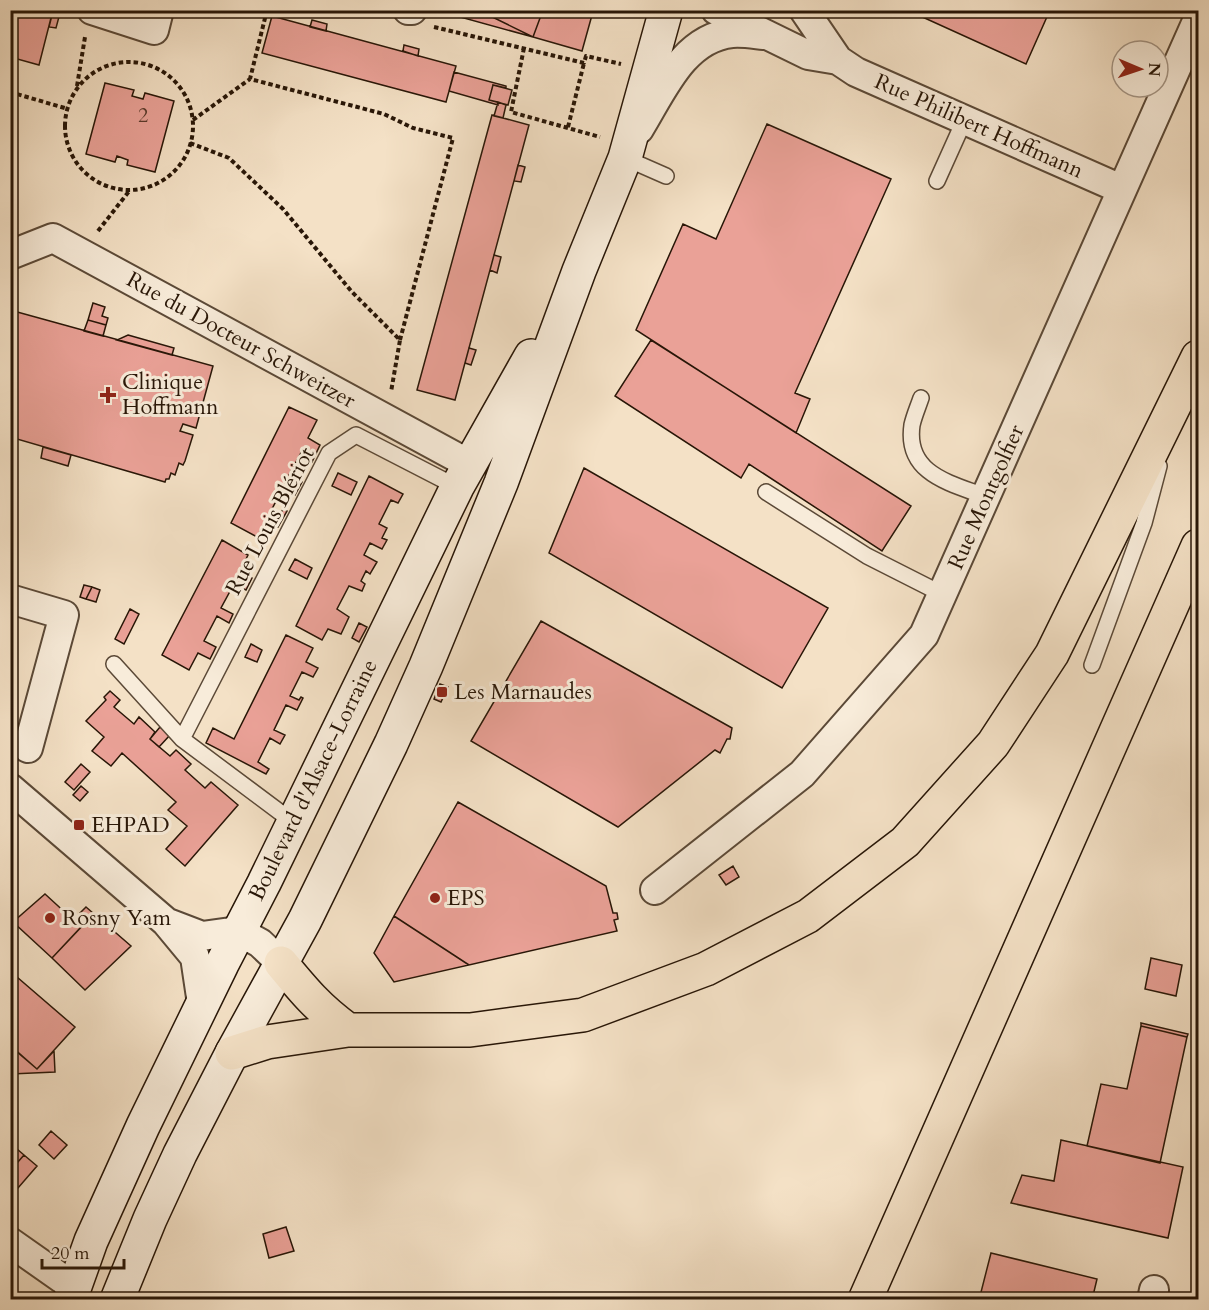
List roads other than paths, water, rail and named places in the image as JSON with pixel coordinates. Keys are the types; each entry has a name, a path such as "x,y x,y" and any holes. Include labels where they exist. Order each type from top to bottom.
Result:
{"highway":[{"path":"232,1053 267,1042 348,1030 470,1030 583,1015 706,969 808,916 905,842 993,744 1052,654 1198,357"},
{"path":"866,1299 1198,546"},
{"path":"281,963 312,1001 348,1030"}],"main road":[{"name":"Boulevard d'Alsace-Lorraine","path":"117,1299 180,1154 305,920 426,666 501,483 579,272 627,152 666,10"},
{"name":"Boulevard d'Alsace-Lorraine","path":"72,1293 92,1241 143,1126 463,476 579,272"},
{"path":"143,1126 192,1070 215,1058 232,1053"}],"street":[{"path":"90,20 154,30 159,10"},
{"name":"Rue Philibert Hoffmann","path":"716,10 808,55 838,60"},
{"name":"Rue Philibert Hoffmann","path":"804,10 838,60 856,72 1121,189"},
{"name":"Rue Montgolfier","path":"655,890 802,774 924,635 1198,19"},
{"name":"Rue Philibert Hoffmann","path":"627,152 675,71 698,45 709,39 732,33 764,35"},
{"name":"Rue du Docteur Schweitzer","path":"10,255 53,238 387,420 463,476"},
{"path":"10,599 64,615 28,748"},
{"path":"10,788 166,922 195,957 202,1004"},
{"path":"166,922 202,936 238,931 260,943 281,963"},
{"path":"10,1242 72,1293"}],"lane":[{"path":"937,181 964,121"},
{"path":"627,152 666,176"},
{"path":"921,398 912,424 912,446 918,462 935,476 987,497"},
{"path":"1092,665 1144,523 1173,411"},
{"name":"Rue Louis Blériot","path":"182,739 329,453 356,435 463,476"},
{"path":"766,492 867,556 942,594"},
{"path":"114,664 182,739 292,822"}],"place":[{"name":"Clinique Hoffmann","path":"108,395"},
{"name":"Les Marnaudes","path":"442,692"},
{"name":"EHPAD","path":"79,825"},
{"name":"EPS","path":"435,898"},
{"name":"Rosny Yam","path":"50,918"}]}
